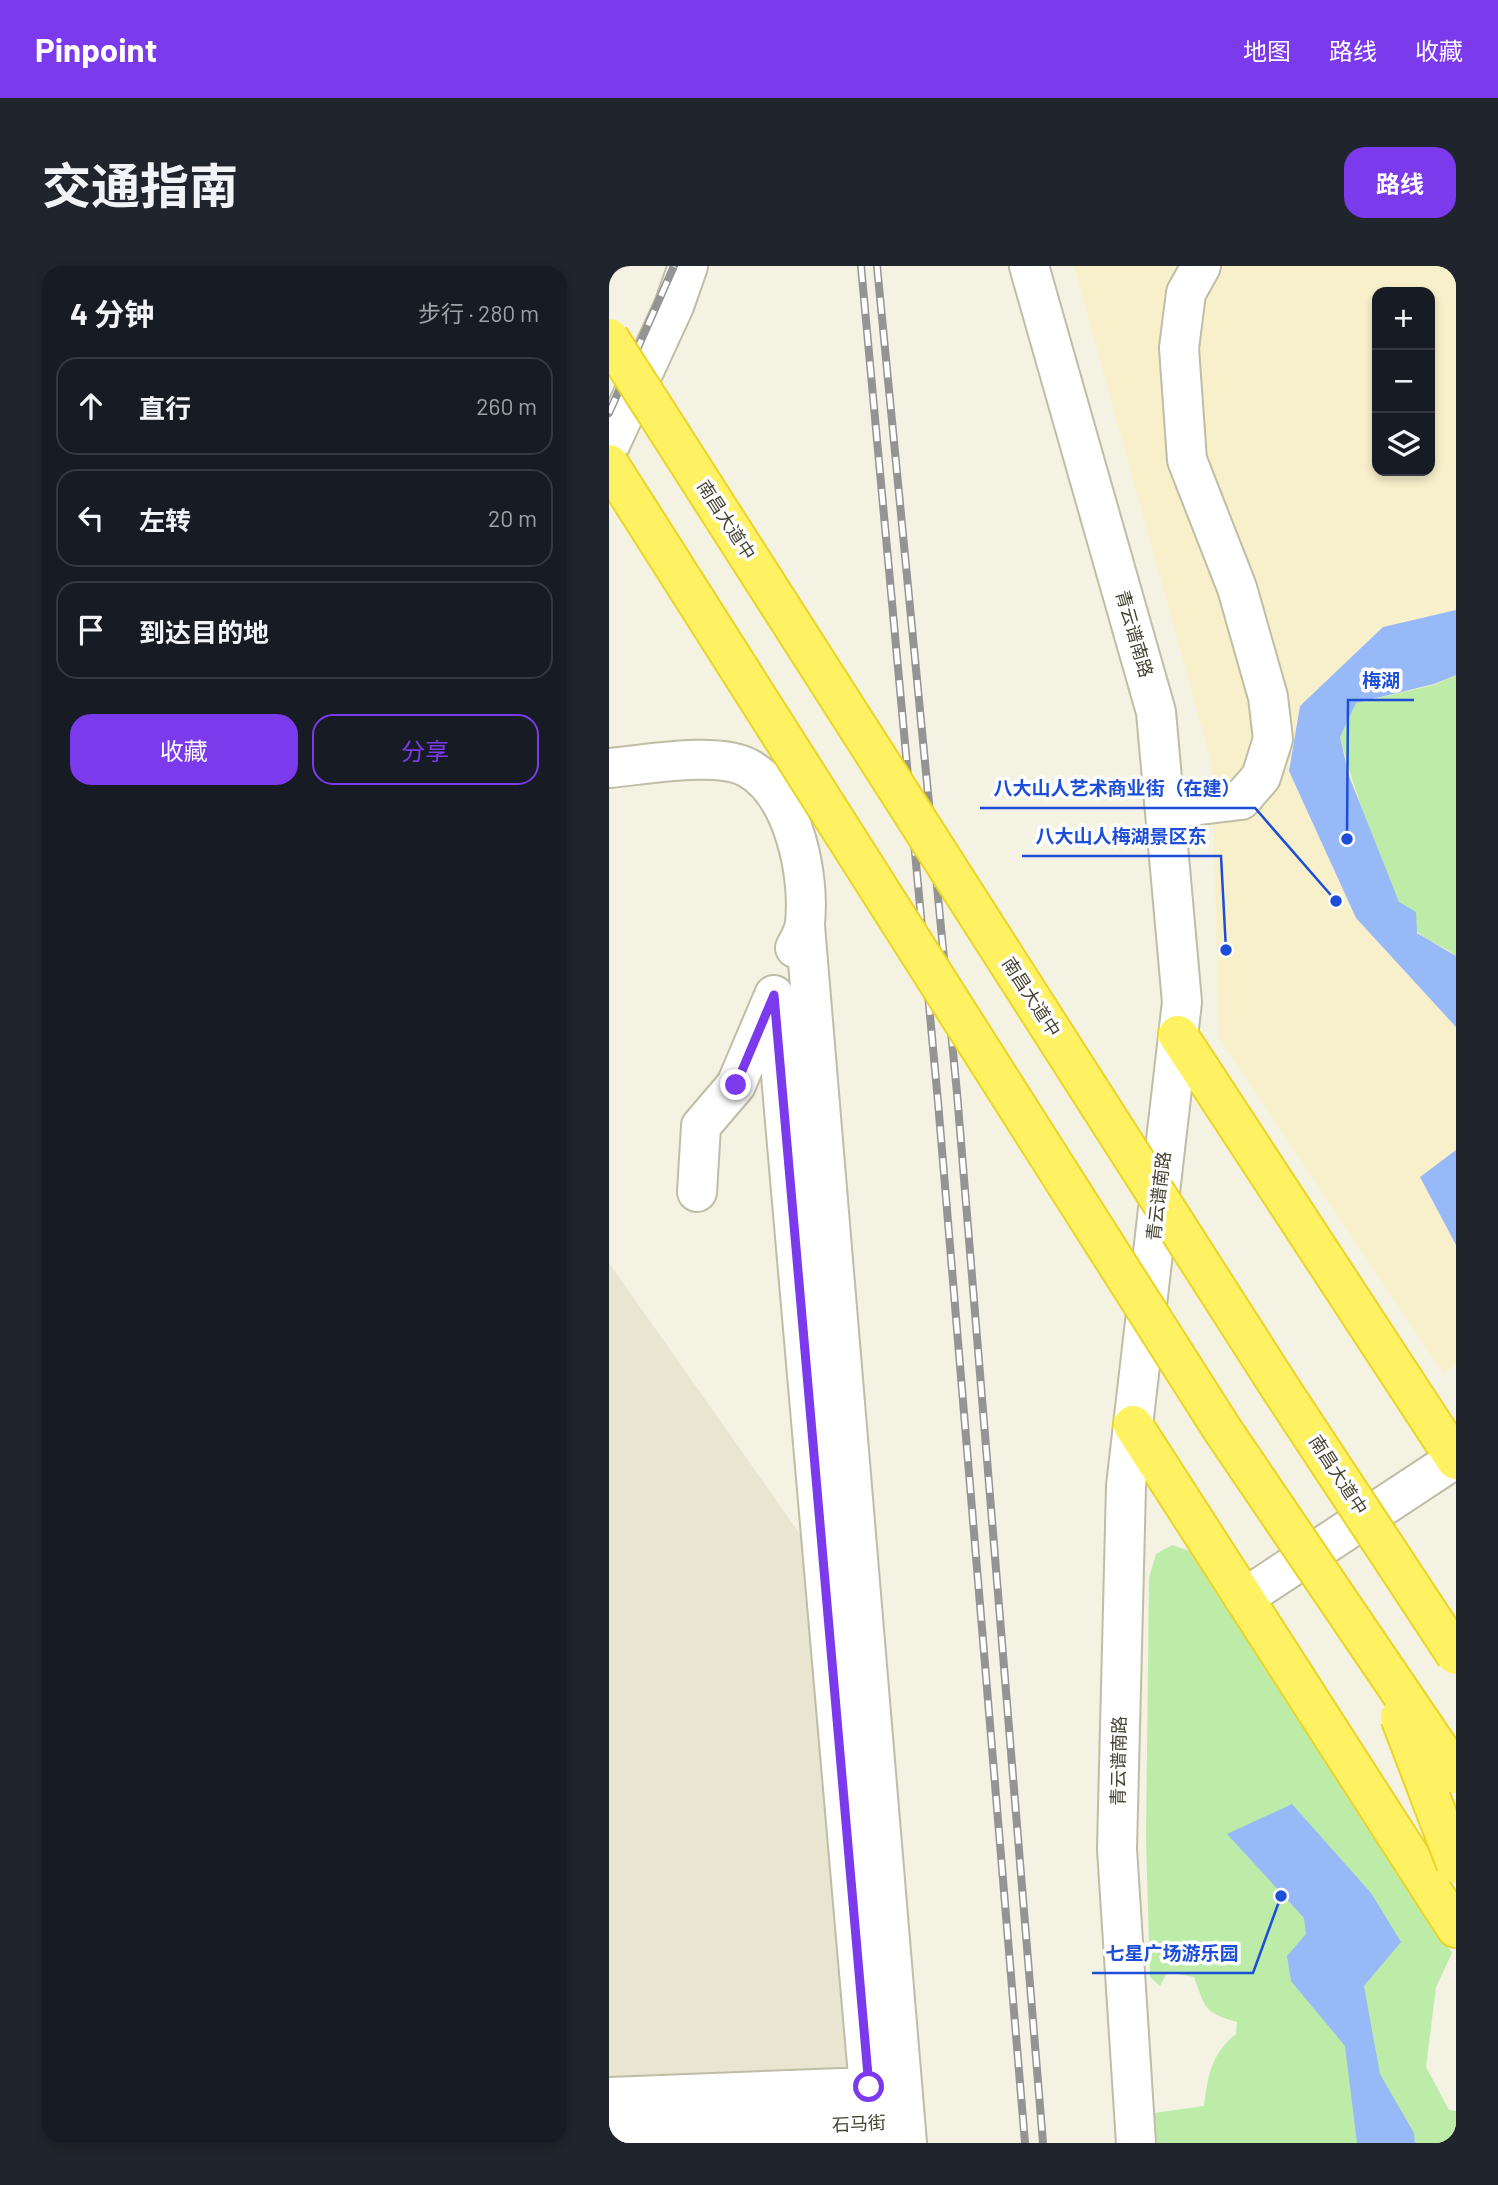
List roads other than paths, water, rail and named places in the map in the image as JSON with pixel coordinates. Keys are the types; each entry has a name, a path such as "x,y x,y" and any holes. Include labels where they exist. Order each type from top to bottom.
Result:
{"highway":[{"name":"南昌大道中","path":"609,338 1279,1386 1456,1655"},
{"path":"609,464 1222,1429 1376,1652 1456,1774"},
{"path":"1178,1035 1456,1460"},
{"path":"1133,1425 1456,1928"},
{"path":"1376,1652 1456,1864"}],"street":[{"path":"609,447 674,306 688,266"},
{"name":"青云谱南路","path":"1029,266 1156,712 1182,1002 1126,1486 1117,1849 1136,2143"},
{"path":"1164,803 1183,807 1241,800 1261,777 1273,739 1268,697 1237,588 1187,460 1179,348 1186,293 1201,266"},
{"path":"609,768 718,760 748,767 771,787 791,823 805,878 805,926 884,2124"},
{"path":"697,1192 701,1126 736,1085 805,926"},
{"path":"774,995 884,2124"},
{"path":"1244,1598 1456,1460"},
{"path":"1418,1868 1456,1843"},
{"name":"石马街","path":"609,2097 884,2124"},
{"name":"石马街","path":"609,2135 884,2124"}],"water":[{"path":"1456,610 1456,675 1434,684 1356,703 1340,737 1349,776 1399,902 1416,912 1417,933 1456,956 1456,1027 1356,918 1289,771 1300,706 1383,627"},
{"path":"1456,1150 1456,1245 1420,1177"},
{"path":"1292,1804 1371,1893 1401,1942 1364,1986 1380,2074 1414,2133 1415,2143 1357,2143 1345,2046 1291,1981 1287,1956 1306,1934 1304,1918 1227,1834"}],"railway":[{"path":"609,413 674,266"},
{"path":"861,266 938,1102 1025,2143"},
{"path":"877,266 957,1093 1043,2143"}],"place":[{"name":"梅湖","path":"1347,839"},
{"name":"八大山人艺术商业街（在建）","path":"1336,901"},
{"name":"八大山人梅湖景区东","path":"1226,950"},
{"name":"七星广场游乐园","path":"1281,1896"}]}
